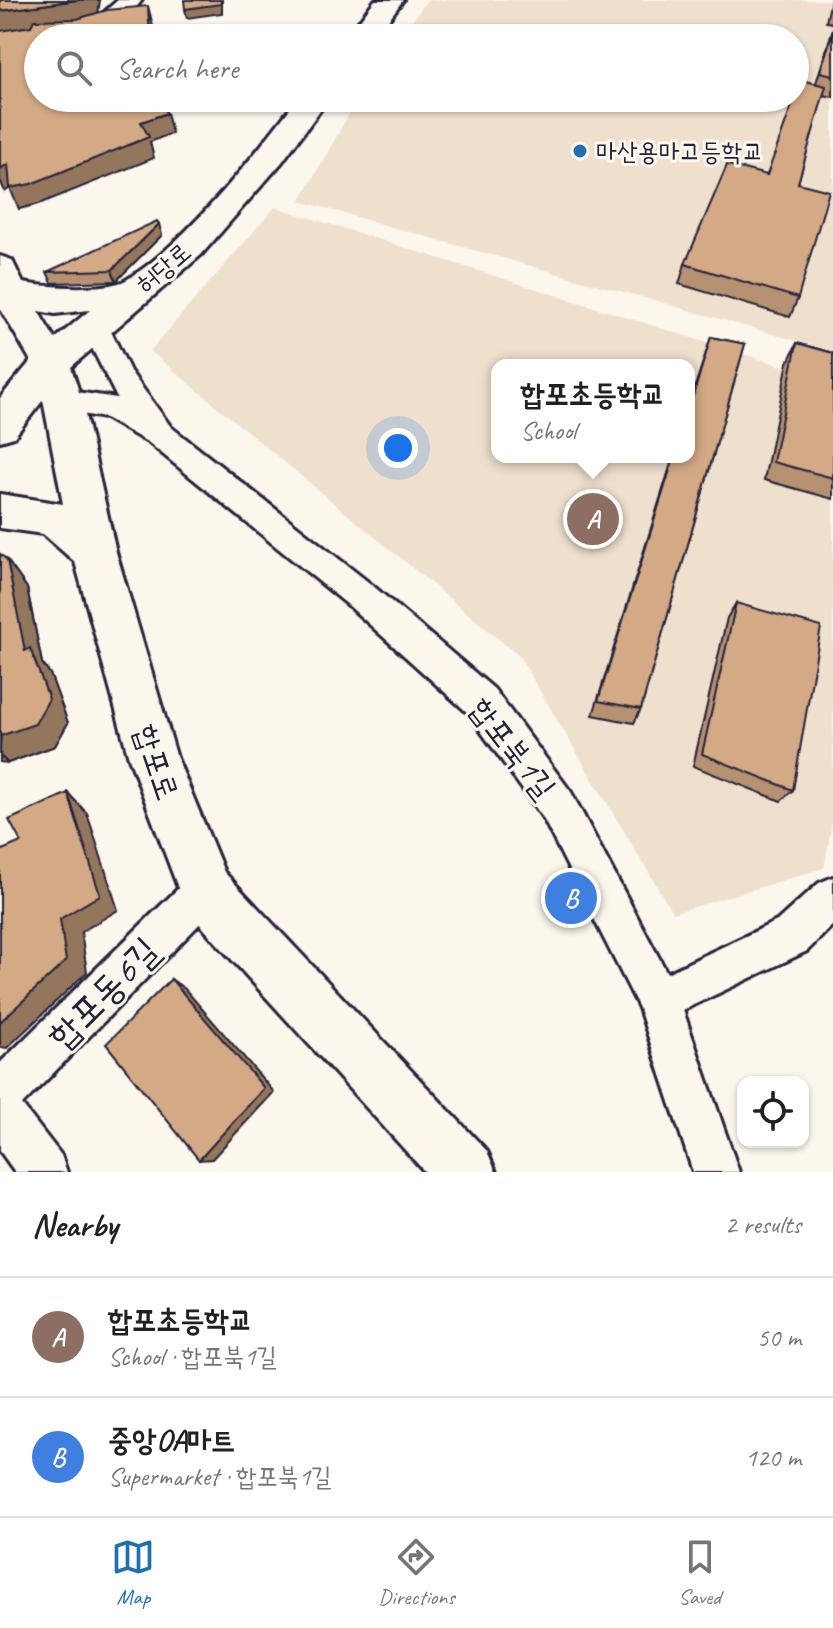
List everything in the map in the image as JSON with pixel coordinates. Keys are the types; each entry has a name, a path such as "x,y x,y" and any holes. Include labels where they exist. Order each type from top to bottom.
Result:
{"main road":[{"path":"371,24 389,0"},
{"name":"허당로","path":"0,426 57,382 95,326 189,247 271,155 303,112"},
{"path":"3,278 55,301 133,294"},
{"name":"합포로","path":"3,278 57,382 94,552 153,758 205,890 466,1172"},
{"path":"0,511 54,518 94,552"}],"street":[{"path":"104,24 131,0"},
{"path":"0,43 24,39"},
{"path":"95,326 118,376 160,435"},
{"path":"57,382 111,407 160,435"},
{"name":"합포북1길","path":"160,435 360,595 481,701 557,805 658,1000 716,1172"},
{"name":"합포동6길","path":"0,1095 205,890"},
{"path":"658,1000 792,936 833,897"},
{"path":"0,1113 44,1172"}],"shaded area":[{"name":"마산용마고등학교","path":"427,0 833,0 833,351 300,201 350,112 809,112 809,24 410,24"},
{"path":"275,207 833,382 833,818 824,868 673,913 519,656 150,351"}],"building":[{"path":"0,0 77,0 0,11"},
{"path":"184,0 221,0 221,4 185,9"},
{"path":"148,6 149,24 32,24 34,20 77,19 107,10"},
{"path":"24,27 24,112 167,113 141,122 149,137 31,184 10,188 8,164 0,169 0,31"},
{"path":"833,32 833,75 820,72"},
{"path":"809,82 826,86 798,183 829,191 798,298 685,264 727,165 767,175 790,112 809,112"},
{"path":"157,221 159,224 112,270 47,272"},
{"path":"711,337 745,344 641,709 598,701 672,463 695,463 695,389"},
{"path":"797,343 833,353 833,478 773,462"},
{"path":"0,554 7,560 25,651 30,648 49,699 35,724 0,736"},
{"path":"736,603 821,627 793,790 702,754"},
{"path":"68,793 100,895 60,919 66,961 0,1022 0,851 21,842 9,820"},
{"path":"171,979 264,1088 199,1160 106,1044"}],"place":[{"name":"마산용마고등학교","path":"580,151"},
{"name":"합포초등학교","path":"593,519"},
{"name":"중앙OA마트","path":"571,898"}]}
